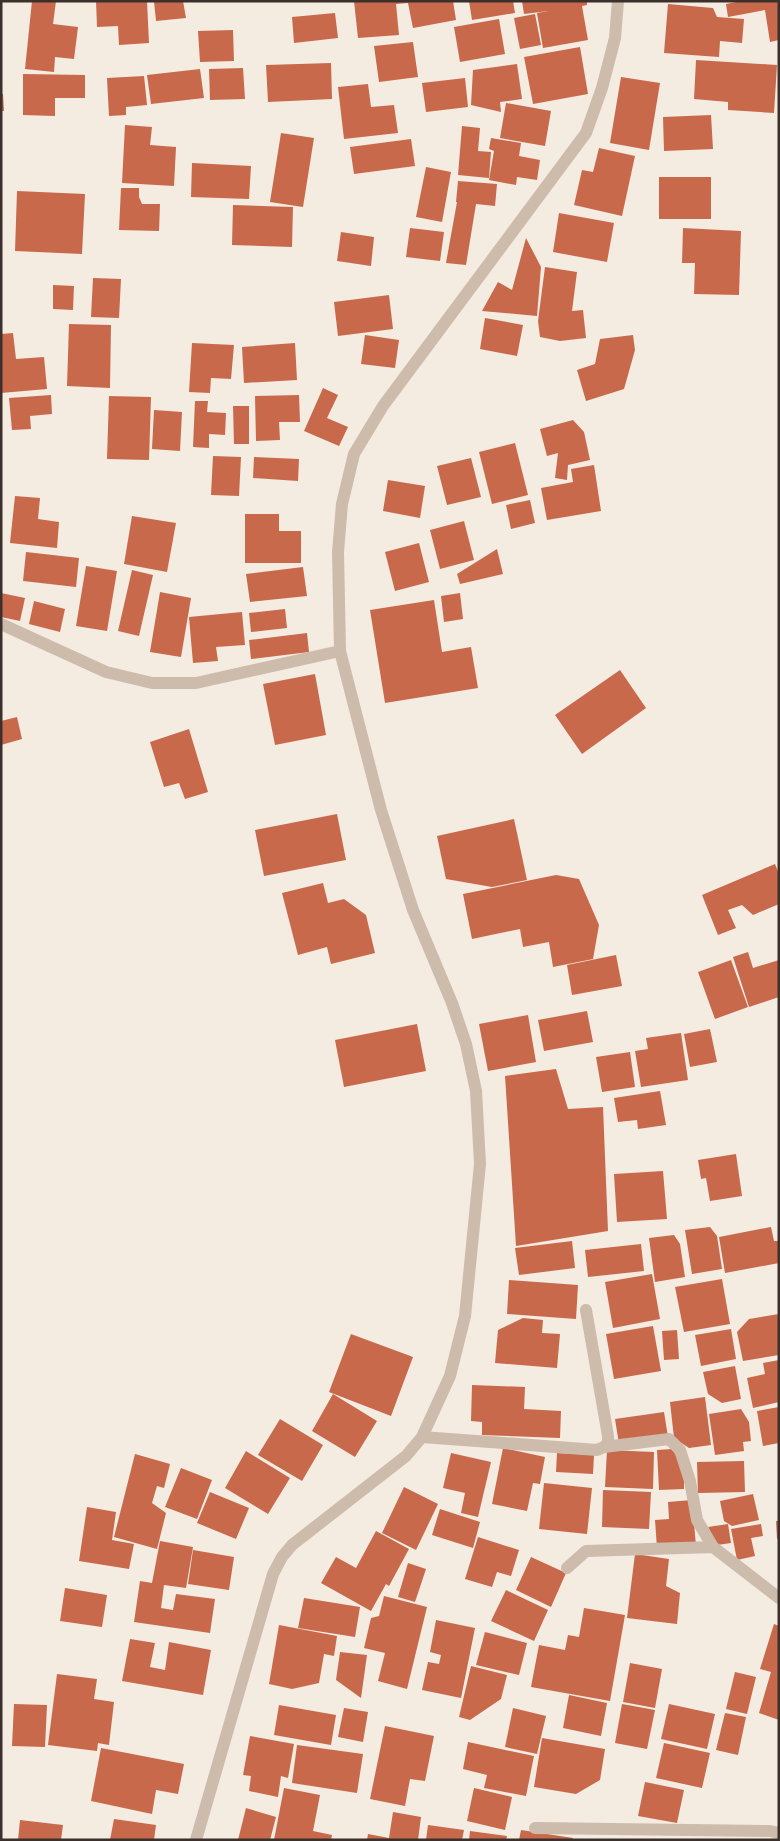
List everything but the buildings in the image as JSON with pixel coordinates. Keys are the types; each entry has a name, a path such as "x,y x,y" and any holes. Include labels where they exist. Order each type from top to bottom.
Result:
{"street":[{"path":"196,1840 273,1574 282,1557 292,1545 406,1456 422,1437 450,1376 465,1316 480,1164 476,1091 466,1044 452,1003 413,910 381,810 340,651 338,552 342,504 354,454 384,406 586,133 602,88 615,38 618,1"},
{"path":"1,624 106,672 152,683 196,683 340,651"},
{"path":"586,1310 608,1436 608,1443 604,1447"},
{"path":"422,1437 597,1450 604,1447 669,1439 680,1450 690,1481 697,1520 713,1547 779,1598"},
{"path":"567,1568 586,1551 713,1547"},
{"path":"535,1828 779,1833"}]}
